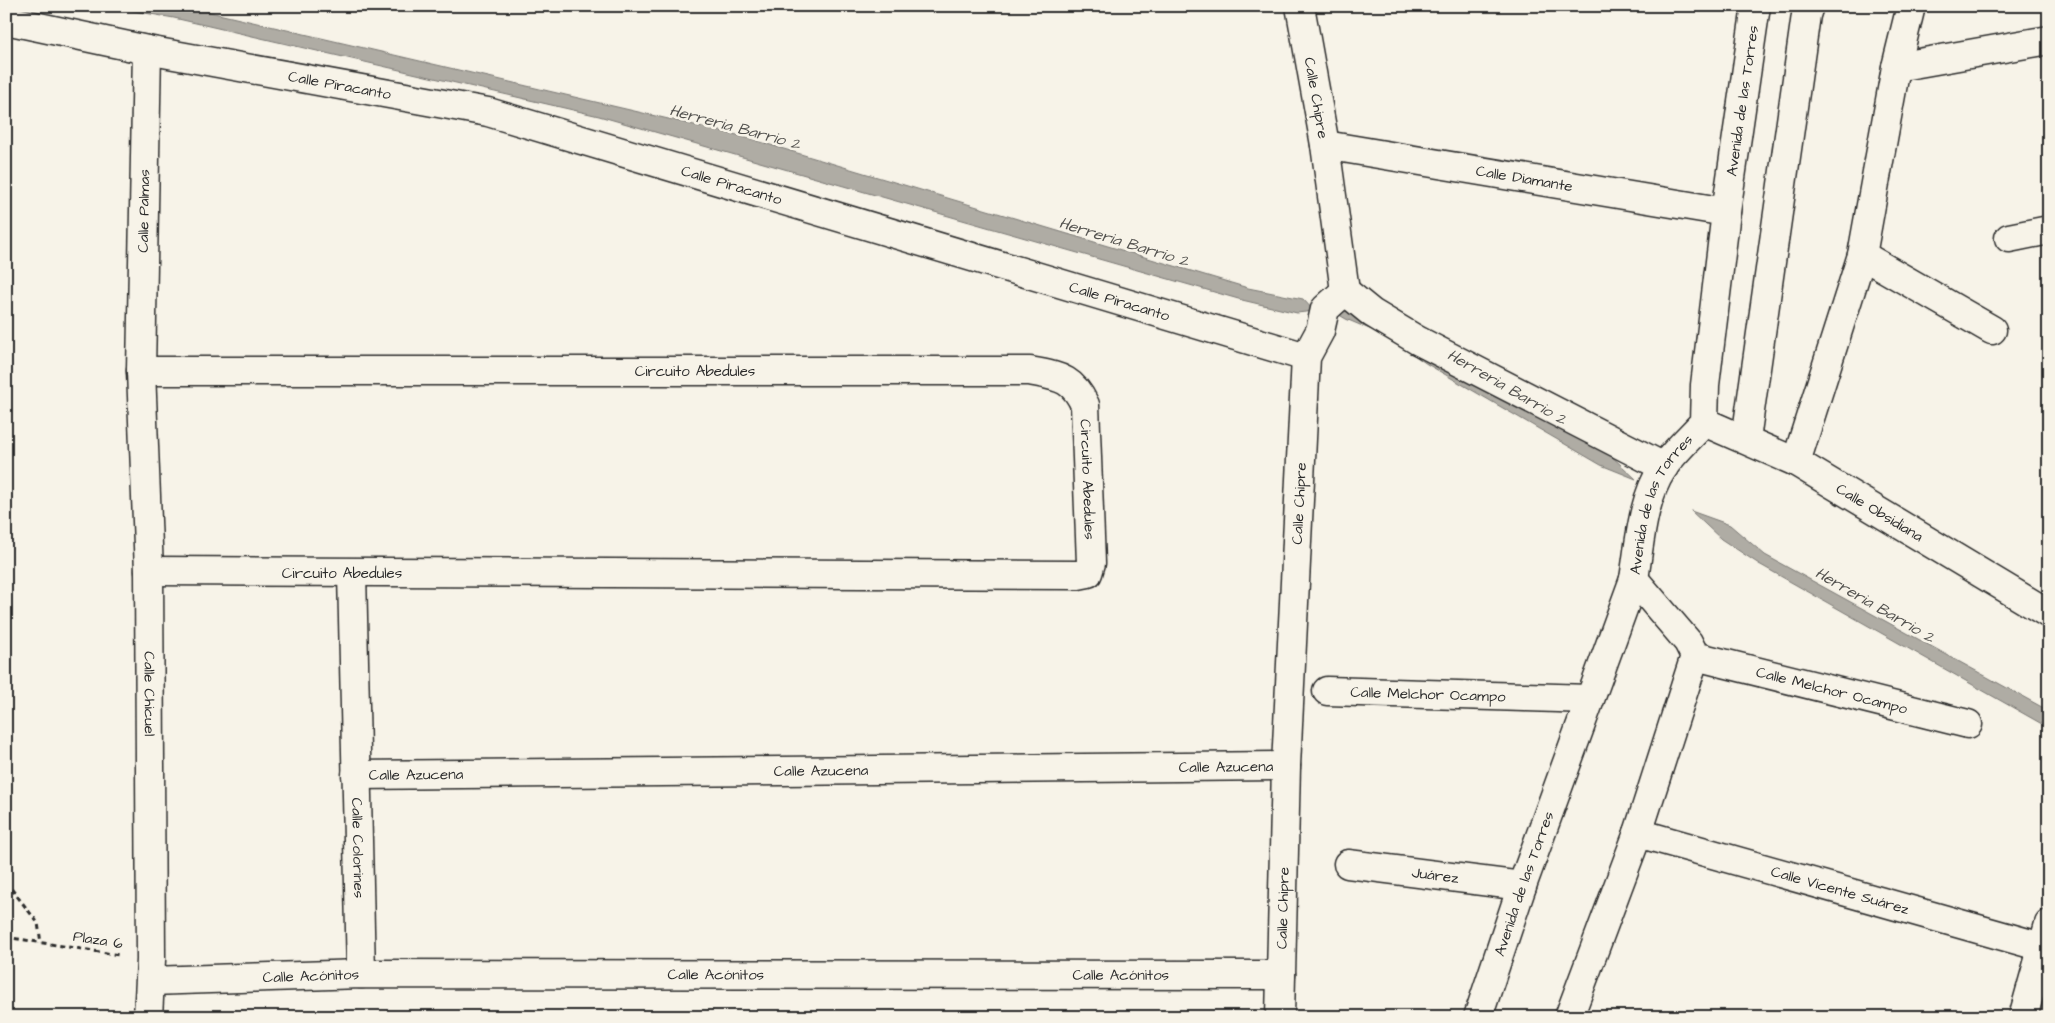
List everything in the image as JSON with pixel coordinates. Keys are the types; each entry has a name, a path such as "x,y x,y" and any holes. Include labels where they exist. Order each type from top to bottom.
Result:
{"street":[{"name":"Calle Chipre","path":"1280,1017 1286,766 1306,357 1320,331 1325,310 1345,291 1325,145 1300,6"},
{"name":"Avenida de las Torres","path":"1478,1017 1522,886 1634,579 1645,511 1664,467 1704,422 1704,385 1754,6"},
{"path":"1746,439 1806,14 1809,6"},
{"path":"1796,462 1862,255 1896,67 1911,6"},
{"name":"Calle Piracanto","path":"6,20 147,50 488,112 1306,357"},
{"path":"1896,67 2049,40"},
{"name":"Calle Palmas","path":"141,372 147,50"},
{"name":"Calle Diamante","path":"1325,145 1726,212"},
{"path":"2009,238 2049,230"},
{"path":"1862,255 1992,330"},
{"path":"1345,291 1372,313 1417,340 1664,467"},
{"name":"Circuito Abedules","path":"141,372 1030,371 1061,378 1079,391 1085,405 1091,563 1088,573 1078,575 149,572"},
{"name":"Calle Chicuel","path":"141,372 149,572 151,971 148,1017"},
{"name":"Calle Obsidiana","path":"1704,422 1796,462 2049,614"},
{"name":"Calle Colorines","path":"352,573 361,974"},
{"path":"1569,1017 1638,833 1696,656 1688,642 1634,579"},
{"name":"Calle Melchor Ocampo","path":"1696,656 1968,724"},
{"name":"Calle Melchor Ocampo","path":"1327,691 1589,699"},
{"name":"Calle Azucena","path":"356,775 1286,766"},
{"name":"Calle Vicente Suárez","path":"1638,833 2045,936"},
{"name":"Juárez","path":"1348,864 1522,886"},
{"path":"2023,1017 2045,936"},
{"name":"Calle Acónitos","path":"151,971 361,974 1281,975"}],"path":[{"path":"6,882 38,923 41,943"},
{"name":"Plaza 6","path":"6,937 41,943 151,971"}],"shaded area":[{"path":"104,6 184,6 737,135 1248,288 1303,299 1314,311 1297,313 1242,300 599,116 174,18"},
{"path":"1347,311 1364,315 1608,453 1636,479 1601,465 1427,364 1386,336 1336,313"},
{"path":"1691,511 1730,525 1765,555 2049,711 2049,728 1759,564 1721,539"}],"water label":[{"name":"Herreria Barrio 2","path":"735,127"},
{"name":"Herreria Barrio 2","path":"1124,242"},
{"name":"Herreria Barrio 2","path":"1507,387"},
{"name":"Herreria Barrio 2","path":"1875,605"}]}
